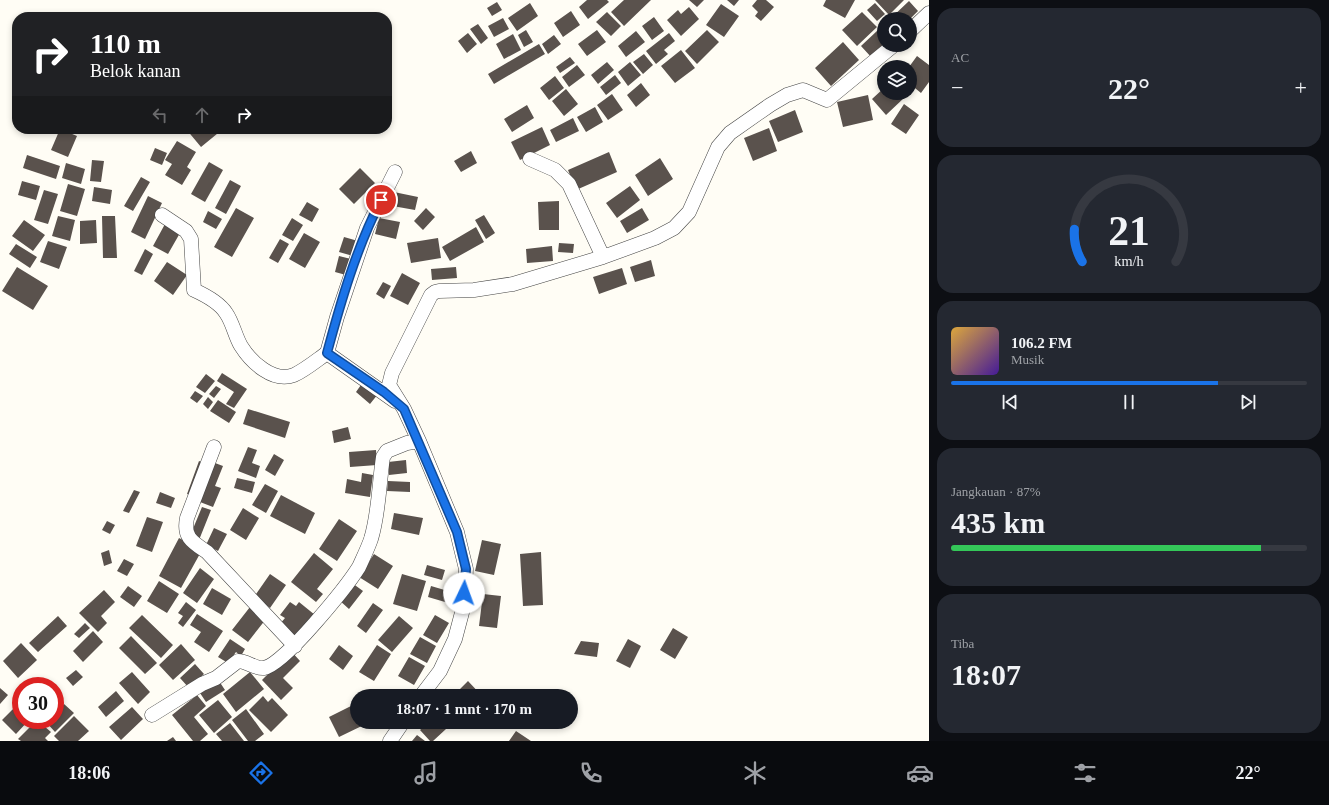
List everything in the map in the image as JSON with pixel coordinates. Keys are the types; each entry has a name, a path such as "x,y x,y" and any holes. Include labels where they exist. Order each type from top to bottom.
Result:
{"street":[{"path":"917,24 929,13"},
{"path":"426,689 440,671 455,639 464,605 466,569 457,532 419,441 404,409 390,389 390,380 428,299 435,292 474,290 513,284 604,257 655,238 674,228 689,212 718,147 730,133 787,95 803,90 827,100 885,52"},
{"path":"530,158 555,170 569,184 604,257"},
{"path":"162,216 186,231 191,239 194,290 221,307 226,313 241,345 255,363 274,376 287,377 295,375 327,353 337,317 367,228 395,172"},
{"path":"327,353 384,392 404,409"},
{"path":"152,715 202,684 216,678 238,661 259,668 267,667 295,646 338,596 359,566 371,539 376,521 383,457 387,451 407,443 419,441"},
{"path":"214,447 187,518 185,527 186,534 193,542 207,552 295,646"},
{"path":"390,741 398,729"}],"building":[{"path":"587,0 607,0 609,2 588,19 579,7"},
{"path":"624,0 651,0 624,26 611,12"},
{"path":"689,0 704,0 697,7"},
{"path":"727,0 739,0 734,6"},
{"path":"757,0 766,0 774,7 761,21 755,16 758,12 752,6"},
{"path":"826,0 855,0 845,18 823,6"},
{"path":"875,0 904,0 892,12 886,12"},
{"path":"909,1 918,11 917,12 897,12"},
{"path":"497,2 502,10 492,16 487,8"},
{"path":"530,3 538,16 517,31 508,18"},
{"path":"875,3 883,12 877,12 877,21 867,10"},
{"path":"721,4 739,16 724,37 706,25"},
{"path":"689,7 699,19 681,36 667,20 678,10 681,14"},
{"path":"571,11 580,25 563,37 554,23"},
{"path":"607,12 621,26 611,36 596,22"},
{"path":"862,12 877,27 857,46 842,30"},
{"path":"654,17 664,31 652,40 642,26"},
{"path":"503,18 509,29 494,37 488,26"},
{"path":"478,24 488,38 481,44 470,29"},
{"path":"526,30 533,42 524,47 518,35"},
{"path":"597,30 606,42 587,56 578,44"},
{"path":"707,30 719,42 697,64 685,51"},
{"path":"636,31 645,42 626,57 618,46"},
{"path":"877,31 878,52 872,58 861,46"},
{"path":"468,33 477,44 467,53 458,41"},
{"path":"669,33 675,41 664,50 668,54 656,64 646,51"},
{"path":"513,34 521,50 504,59 496,44"},
{"path":"554,35 561,44 548,54 542,44"},
{"path":"843,42 859,60 831,86 815,68"},
{"path":"539,44 545,54 494,84 488,74"},
{"path":"681,50 695,68 675,83 661,66"},
{"path":"644,54 653,65 643,74 633,62"},
{"path":"917,56 929,65 929,82 921,93 917,90 917,60 914,60"},
{"path":"570,57 575,63 560,73 556,67"},
{"path":"607,62 614,70 598,84 591,75"},
{"path":"630,62 641,75 628,86 618,72"},
{"path":"577,65 585,75 569,87 562,77"},
{"path":"615,75 621,83 606,95 600,87"},
{"path":"555,76 564,88 549,100 540,88"},
{"path":"641,83 650,95 636,107 627,95"},
{"path":"566,89 578,104 564,116 552,101"},
{"path":"612,94 623,110 608,120 597,105"},
{"path":"877,94 877,100 902,100 886,115 872,99"},
{"path":"868,95 873,120 843,127 837,102"},
{"path":"904,104 919,115 906,134 891,124"},
{"path":"527,105 534,118 512,132 504,119"},
{"path":"595,107 603,122 586,132 577,117"},
{"path":"795,110 803,132 778,142 769,121"},
{"path":"573,118 579,131 556,142 550,130"},
{"path":"542,127 550,145 520,160 511,142"},
{"path":"769,128 777,151 753,161 744,138"},
{"path":"58,134 72,134 77,136 68,157 51,150"},
{"path":"190,134 217,134 201,147"},
{"path":"177,141 196,152 187,167 191,170 182,185 165,175 172,164 165,160"},
{"path":"155,148 167,153 162,165 150,160"},
{"path":"471,151 477,163 461,172 454,161"},
{"path":"609,152 617,172 576,190 568,170"},
{"path":"27,155 60,166 56,179 23,168"},
{"path":"660,158 673,179 648,196 635,175"},
{"path":"92,160 104,161 101,182 90,181"},
{"path":"209,162 223,170 205,202 191,194"},
{"path":"66,163 85,169 81,184 62,178"},
{"path":"360,168 375,183 354,204 339,189"},
{"path":"141,177 150,182 133,211 124,206"},
{"path":"230,180 241,186 226,214 215,208"},
{"path":"22,181 40,186 36,200 18,195"},
{"path":"68,184 85,189 77,216 60,211"},
{"path":"630,186 640,200 617,218 606,203"},
{"path":"94,187 112,190 110,204 92,201"},
{"path":"44,190 58,194 48,224 34,220"},
{"path":"389,191 418,197 415,210 387,205"},
{"path":"148,196 162,203 145,239 131,232"},
{"path":"559,201 559,230 539,230 538,202"},
{"path":"307,202 319,209 312,222 299,215"},
{"path":"236,208 254,218 232,257 214,247"},
{"path":"426,208 435,217 423,230 414,221"},
{"path":"642,208 649,220 627,233 620,221"},
{"path":"208,211 222,219 216,229 203,222"},
{"path":"484,215 495,233 486,239 475,220"},
{"path":"58,216 75,220 70,241 52,236"},
{"path":"102,216 115,216 117,258 103,258"},
{"path":"292,218 303,225 293,241 282,235"},
{"path":"379,218 400,222 396,239 375,234"},
{"path":"24,220 45,235 33,251 12,236"},
{"path":"96,220 97,243 80,244 80,221"},
{"path":"165,224 180,233 168,254 153,246"},
{"path":"476,227 484,242 450,261 442,247"},
{"path":"304,233 320,242 305,268 289,259"},
{"path":"344,237 358,241 353,256 339,252"},
{"path":"438,238 441,258 411,263 407,243"},
{"path":"280,239 289,244 278,263 269,258"},
{"path":"48,241 67,247 59,269 40,262"},
{"path":"559,243 574,244 573,253 558,252"},
{"path":"16,244 37,257 30,268 9,254"},
{"path":"552,246 553,261 527,263 526,249"},
{"path":"145,249 153,254 142,275 134,271"},
{"path":"339,256 351,259 346,275 335,272"},
{"path":"651,260 655,276 635,282 630,267"},
{"path":"167,262 187,275 173,295 154,281"},
{"path":"17,267 48,286 33,310 2,291"},
{"path":"456,267 457,278 432,280 431,269"},
{"path":"622,268 627,284 599,294 593,277"},
{"path":"402,273 420,283 408,305 390,296"},
{"path":"383,282 391,286 384,299 376,294"},
{"path":"222,373 247,389 234,408 226,404 234,392 217,381"},
{"path":"206,374 215,381 205,393 196,387"},
{"path":"363,382 378,394 370,404 356,392"},
{"path":"216,386 221,389 214,398 209,394"},
{"path":"195,391 203,396 197,403 190,398"},
{"path":"208,397 213,402 208,409 203,404"},
{"path":"218,400 236,412 229,423 210,411"},
{"path":"248,409 290,422 285,438 243,424"},
{"path":"348,427 351,439 334,443 332,431"},
{"path":"248,447 257,450 252,463 260,466 256,478 238,471"},
{"path":"376,450 377,465 350,467 349,452"},
{"path":"274,454 284,460 275,476 265,470"},
{"path":"406,460 407,473 389,475 388,462"},
{"path":"199,461 207,464 194,497 187,494"},
{"path":"215,463 223,466 215,486 221,488 213,507 200,502"},
{"path":"362,473 373,475 370,497 345,493 347,479 361,482"},
{"path":"237,478 255,482 252,493 234,488"},
{"path":"388,481 410,482 410,492 387,491"},
{"path":"265,484 278,491 266,513 252,505"},
{"path":"134,490 140,492 129,513 123,511"},
{"path":"160,492 175,498 171,508 156,503"},
{"path":"281,495 315,513 305,534 270,516"},
{"path":"202,507 211,510 199,540 190,536"},
{"path":"243,508 259,518 246,540 230,530"},
{"path":"394,513 423,518 419,535 391,529"},
{"path":"147,517 163,522 152,552 136,546"},
{"path":"339,519 357,531 337,561 319,549"},
{"path":"107,521 115,525 110,534 102,530"},
{"path":"214,528 227,534 218,551 206,545"},
{"path":"179,538 202,550 181,588 159,576"},
{"path":"482,540 501,544 494,575 475,571"},
{"path":"109,550 112,563 104,566 101,553"},
{"path":"541,552 543,605 523,606 520,554"},
{"path":"314,553 333,569 317,589 323,594 316,602 291,582"},
{"path":"374,554 393,566 378,589 359,577"},
{"path":"124,559 134,564 127,576 117,571"},
{"path":"427,565 445,570 442,580 424,575"},
{"path":"200,568 214,579 197,603 183,593"},
{"path":"270,574 286,585 270,608 254,597"},
{"path":"402,574 426,581 417,611 393,604"},
{"path":"159,581 179,594 167,613 147,601"},
{"path":"352,583 363,591 349,609 339,600"},
{"path":"128,586 142,596 134,607 120,597"},
{"path":"431,586 448,591 445,602 428,597"},
{"path":"212,588 231,599 222,615 203,604"},
{"path":"104,590 115,602 101,616 107,623 98,632 79,613"},
{"path":"483,594 501,596 497,628 479,626"},
{"path":"186,602 196,610 183,627 178,623 183,616 178,613"},
{"path":"290,602 296,606 299,602 315,615 297,639 279,625 285,618 280,615"},
{"path":"373,603 383,610 366,633 357,626"},
{"path":"250,607 266,619 248,642 232,630"},
{"path":"197,614 223,631 209,652 194,642 201,632 190,625"},
{"path":"142,615 173,645 161,658 129,628"},
{"path":"435,615 449,623 437,643 423,635"},
{"path":"58,616 67,626 38,652 29,643"},
{"path":"399,616 413,628 392,652 378,640"},
{"path":"85,623 90,628 79,638 74,634"},
{"path":"673,628 688,637 675,659 660,650"},
{"path":"93,631 103,642 83,662 73,651"},
{"path":"131,636 157,663 145,674 119,648"},
{"path":"420,637 436,646 427,663 410,654"},
{"path":"230,639 245,649 241,656 236,652 228,663 218,657"},
{"path":"628,639 641,646 630,668 616,661"},
{"path":"581,641 599,643 597,657 574,654"},
{"path":"21,643 37,660 19,677 17,677 3,661"},
{"path":"181,644 195,660 173,680 159,665"},
{"path":"339,645 353,656 343,670 329,659"},
{"path":"377,645 391,654 374,681 359,672"},
{"path":"291,651 300,661 283,678 293,688 281,700 262,680"},
{"path":"409,657 425,666 414,685 398,676"},
{"path":"195,664 204,674 189,688 180,678"},
{"path":"76,670 83,677 73,686 66,678"},
{"path":"132,672 150,692 138,704 119,683"},
{"path":"250,672 264,689 236,712 223,694"},
{"path":"219,681 225,690 206,702 200,693"},
{"path":"468,681 475,689 460,689"},
{"path":"0,688 8,695 0,704"},
{"path":"116,691 124,701 106,717 98,707"},
{"path":"197,695 206,706 194,717 208,734 200,741 193,741 172,715"},
{"path":"263,696 268,702 272,698 288,715 271,732 249,710"},
{"path":"218,700 232,717 214,733 199,715"},
{"path":"64,704 74,713 64,723"},
{"path":"350,706 350,729 356,729 339,737 329,717"},
{"path":"132,707 143,719 121,740 109,727"},
{"path":"246,709 264,734 255,741 248,741 232,720"},
{"path":"12,710 12,729 21,729 16,734 2,720"},
{"path":"74,716 89,731 78,741 59,741 54,736 61,729 64,729 64,726"},
{"path":"230,723 244,741 222,741 216,734"},
{"path":"28,729 48,729 51,732 45,738 48,741 21,741 18,739"},
{"path":"446,729 433,741 430,741 420,730"},
{"path":"516,731 531,741 509,741"},
{"path":"417,735 425,741 412,741"},
{"path":"173,737 176,741 167,741"}],"route":[{"path":"381,200 367,228 354,263 327,353 384,392 404,409 457,532 466,569 464,593"}]}
